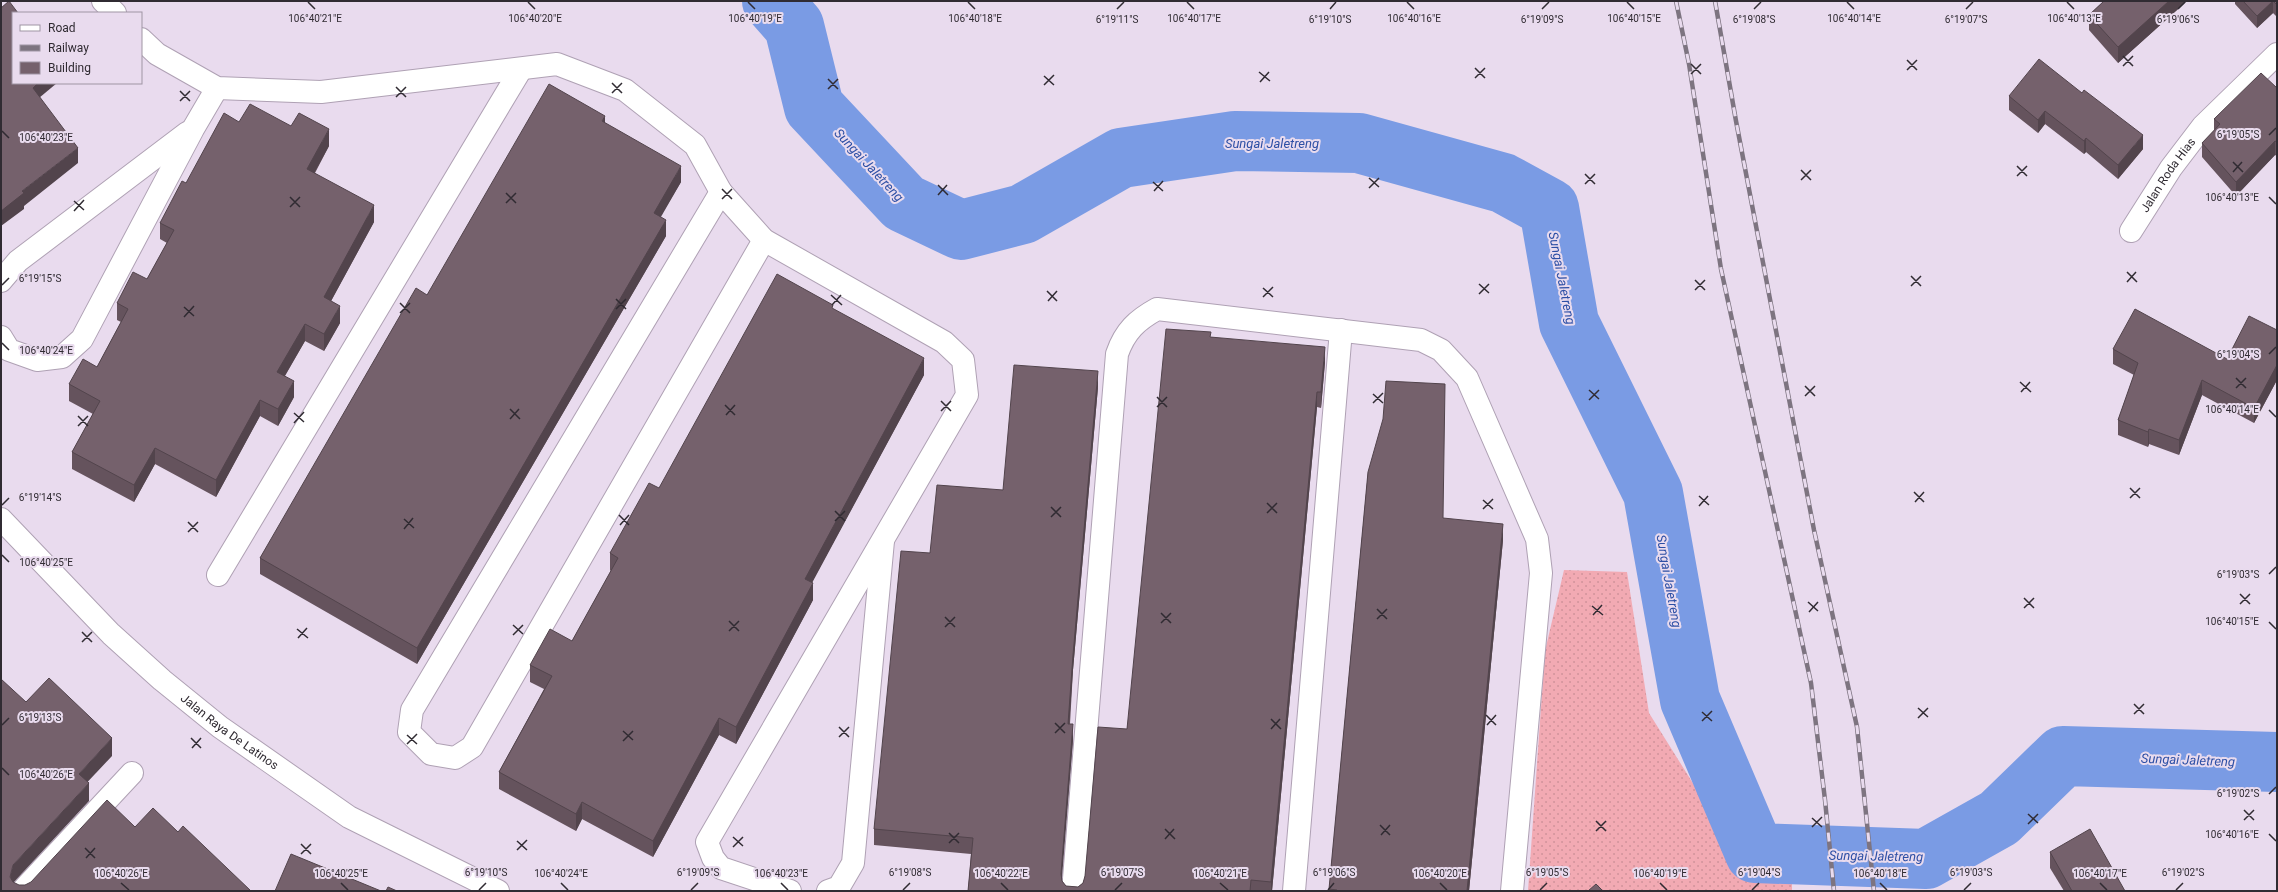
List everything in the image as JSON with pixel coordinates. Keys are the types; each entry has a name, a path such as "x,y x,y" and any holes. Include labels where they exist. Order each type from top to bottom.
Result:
{"street":[{"path":"103,1 113,12"},
{"path":"142,39 157,54 217,88 321,92 557,64 625,90 695,145 721,192 764,240 944,342 963,360 967,395 884,535 707,842 713,858 720,868 790,891"},
{"name":"Jalan Roda Hias","path":"2131,231 2170,168 2203,126 2277,54"},
{"path":"218,575 521,69"},
{"path":"4,348 37,360 62,357 82,339 192,129 217,88"},
{"path":"1,281 18,261 192,129"},
{"path":"721,192 412,710 409,732 431,754 455,758 472,747 764,240"},
{"path":"1074,891 1117,354 1122,339 1132,325 1158,309 1421,340 1442,350 1467,378 1537,539 1540,573 1512,891"},
{"path":"1294,891 1341,330"},
{"name":"Jalan Raya De Latinos","path":"1,519 111,634 162,680 220,727 348,817 498,891"},
{"path":"828,891 839,887 853,863 884,535"},
{"path":"22,891 132,773"}],"shaded area":[{"path":"1564,570 1627,572 1649,713 1741,860 1792,882 1792,891 1528,891 1545,651"}],"building":[{"path":"9,1 17,12 12,12 12,84 37,84 33,88 78,148 22,191 24,193 1,211 1,8"},
{"path":"2104,1 2169,1 2118,47 2089,15"},
{"path":"2243,1 2273,1 2257,16"},
{"path":"2039,59 2082,93 2084,90 2143,135 2118,165 2086,138 2084,141 2045,111 2038,120 2009,96"},
{"path":"2261,73 2277,88 2277,142 2275,141 2236,182 2202,143 2220,124 2214,119"},
{"path":"549,84 605,116 602,121 681,166 654,213 666,220 417,648 260,558 416,288 427,295"},
{"path":"250,104 291,126 299,113 329,129 307,169 374,205 324,297 340,306 324,334 305,324 277,372 294,381 278,409 260,400 216,480 155,448 134,485 72,452 100,401 69,384 83,359 97,367 128,309 117,303 133,272 147,279 174,230 160,223 182,181 186,183 224,113 239,122"},
{"path":"777,274 833,305 832,308 924,358 805,579 813,583 736,727 719,718 653,841 582,802 576,814 499,772 552,676 530,665 550,629 572,641 618,558 610,553 649,483 659,488"},
{"path":"2135,309 2227,359 2249,316 2277,330 2277,365 2254,408 2202,380 2179,440 2149,429 2148,432 2118,420 2138,363 2113,349"},
{"path":"1166,329 1211,332 1210,337 1325,347 1321,392 1317,392 1271,882 1251,880 1250,891 968,891 973,838 874,829 901,551 930,553 937,485 1003,490 1014,365 1098,371 1073,655 1068,724 1073,724 1061,874 1062,881 1066,886 1078,887 1083,883 1085,876 1098,727 1127,729"},
{"path":"1386,381 1445,384 1443,518 1503,524 1467,891 1337,891 1329,889 1368,472 1383,419"},
{"path":"49,678 112,738 79,774 89,783 13,865 10,877 13,882 19,885 25,885 31,882 107,800 135,827 153,808 178,832 183,826 251,891 1,891 1,679 26,702"},
{"path":"2090,829 2125,891 2072,891 2050,852"},
{"path":"291,854 381,891 275,891"},
{"path":"1596,884 1603,891 1588,891"},
{"path":"388,887 397,891 386,891"}],"waterway":[{"name":"Sungai Jaletreng","path":"772,1 794,26 814,107 904,203 961,230 1023,214 1121,158 1235,141 1359,143 1503,183 1549,208 1569,323 1653,493 1690,700 1755,853 1926,859 1999,818 2063,756 2277,762"}],"railway":[{"path":"1676,1 1689,64 1721,269 1811,683 1834,891"},
{"path":"1715,1 1736,121 1814,530 1857,727 1874,891"}]}
